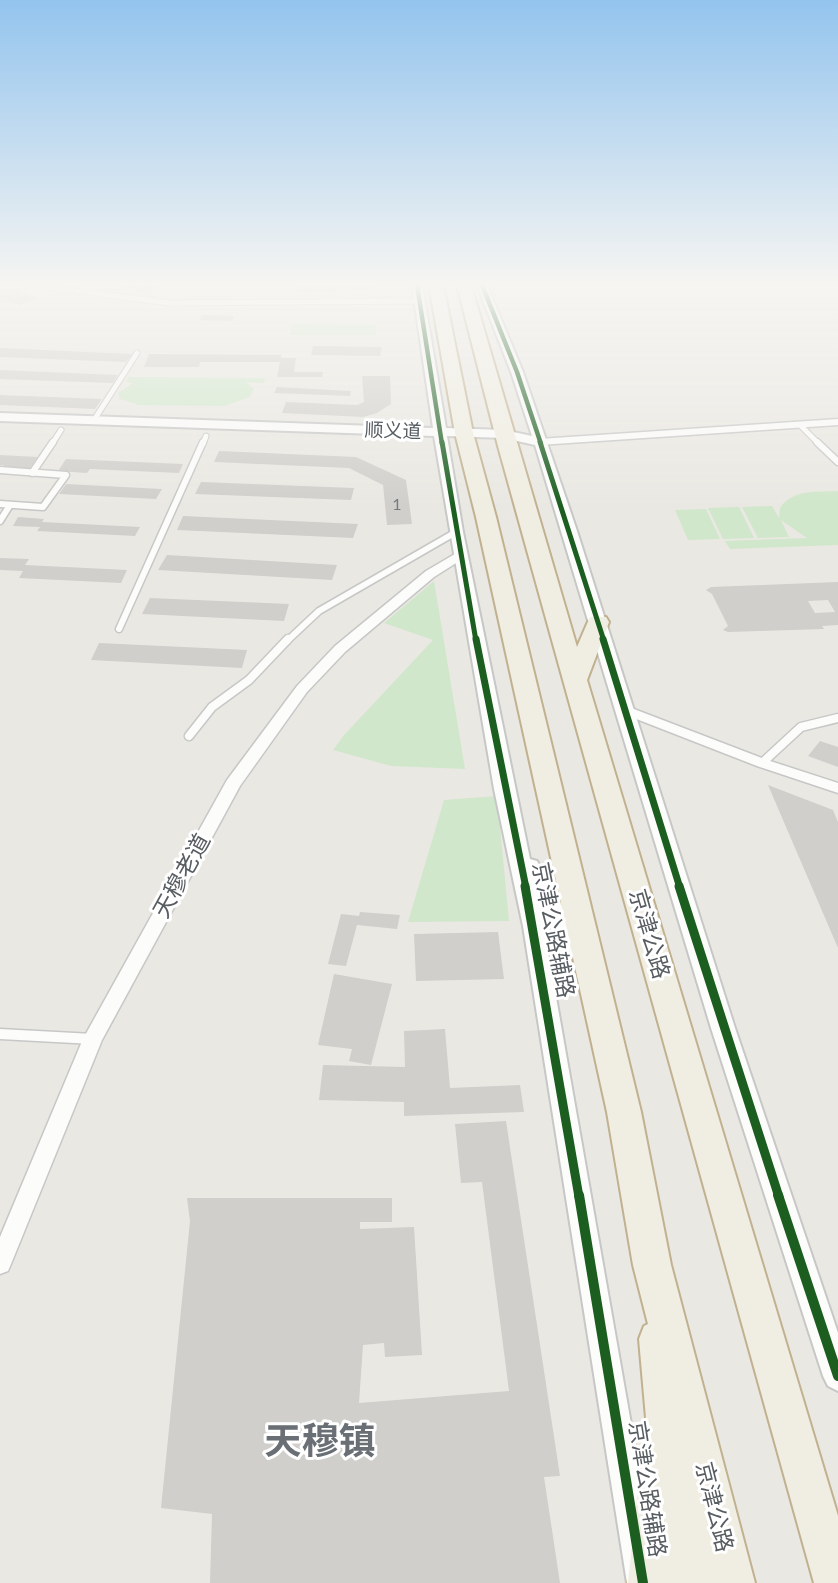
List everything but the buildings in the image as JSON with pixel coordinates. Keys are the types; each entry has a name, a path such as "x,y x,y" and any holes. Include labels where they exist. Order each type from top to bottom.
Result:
{"highway":[{"name":"京津公路","path":"450,359 465,439 486,517 624,1112 652,1265 733,1583"},
{"name":"京津公路","path":"484,359 836,1583"},
{"path":"575,680 598,622"},
{"path":"652,1265 665,1424 690,1583"},
{"path":"650,1583 665,1424"}],"street":[{"name":"京津公路辅路","path":"428,359 458,543 526,880 643,1583"},
{"path":"512,359 626,710 723,1028 838,1376"},
{"name":"顺义道","path":"0,417 97,424 440,439"},
{"path":"539,442 838,422"},
{"name":"顺义道","path":"0,428 61,430 97,424 206,436 539,442"},
{"name":"天穆老道","path":"0,1264 93,1039 233,784 302,690 340,649 430,574 458,543"},
{"path":"626,710 762,763 838,788"},
{"path":"513,826 548,901 587,961"}],"lane":[{"path":"97,424 134,359"},
{"path":"800,425 838,461"},
{"path":"32,472 61,430"},
{"path":"119,629 206,436"},
{"path":"0,470 66,475 43,507 0,504"},
{"path":"0,520 10,505"},
{"path":"189,736 212,707 249,680 319,611 458,543"},
{"path":"762,763 801,727 838,718"},
{"path":"0,1034 93,1039"}],"green space":[{"path":"128,377 265,378 264,383 246,382 254,389 250,397 224,406 139,405 120,399 118,393 133,383 126,382"},
{"path":"838,491 838,545 730,549 725,541 807,538 781,520 789,537 758,538 742,507 772,506 779,518 780,508 791,497"},
{"path":"739,507 754,538 723,539 708,508"},
{"path":"706,509 720,539 688,540 675,510"},
{"path":"434,581 465,769 391,766 333,750 433,640 384,623"},
{"path":"497,796 509,921 408,922 444,800"}],"cycle path":[{"path":"429,359 456,532 504,789 534,926 643,1583"},
{"path":"512,359 570,531 723,1028 838,1376"}],"district":[{"name":"天穆镇","path":"320,1442"}]}
